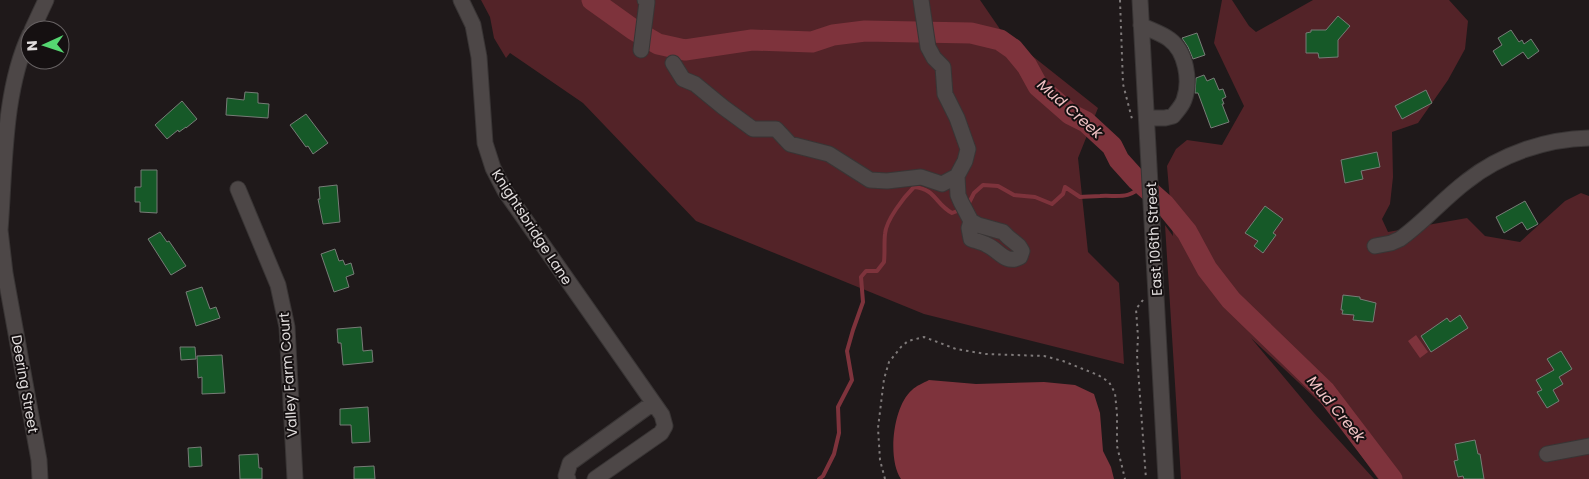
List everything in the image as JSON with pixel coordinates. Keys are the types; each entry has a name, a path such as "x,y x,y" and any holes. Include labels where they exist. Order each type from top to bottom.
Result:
{"street":[{"path":"37,20 46,0"},
{"name":"Knightsbridge Lane","path":"461,0 473,25 479,57 485,143 493,168 505,191 662,415 665,426 661,433 595,479"},
{"path":"641,50 647,2 645,0"},
{"path":"921,0 928,48 943,68 945,94 957,118 968,149 965,161 957,176 942,184"},
{"name":"East 106th Street","path":"1140,0 1140,119 1149,153 1166,479"},
{"path":"1140,119 1173,116 1184,99 1187,85 1182,55 1171,40 1141,25"},
{"name":"Deering Street","path":"20,58 12,93 0,230 5,273 39,460 40,479"},
{"path":"673,63 683,78 695,84 753,129 776,129 790,144 829,154 870,180 887,181 921,177 942,184 964,209 957,176"},
{"path":"1375,246 1400,239 1467,181 1501,160 1532,147 1558,141 1589,138"},
{"name":"Valley Farm Court","path":"238,189 278,285 284,309 287,327 295,479"},
{"path":"568,479 566,476 570,463 653,403"},
{"path":"1547,454 1589,446"}],"path":[{"path":"1120,0 1124,84 1140,119"},
{"path":"1146,479 1137,355 1136,309 1149,294"},
{"path":"885,479 880,460 878,428 884,379 889,362 901,347 908,341 924,337 956,349 986,354 1044,356 1098,374 1109,382 1115,393 1117,446 1125,479"}],"shaded area":[{"path":"481,0 980,0 1002,32 1098,108 1078,158 1088,252 1119,283 1124,364 924,314 696,221 583,103 510,53 506,58 494,38 490,17"},
{"path":"1222,0 1232,0 1249,26 1256,32 1313,0 1449,0 1468,21 1465,49 1448,80 1418,123 1392,132 1393,177 1390,204 1382,219 1388,232 1467,218 1485,236 1520,242 1565,201 1581,193 1589,196 1589,479 1378,479 1329,411 1251,338 1314,413 1374,479 1181,479 1165,225 1173,236 1167,166 1176,149 1187,140 1222,145 1244,106 1214,43"},
{"path":"1416,335 1428,352 1420,358 1408,341"},
{"path":"929,380 976,384 1044,382 1075,385 1094,394 1100,413 1103,451 1111,467 1114,479 901,479 894,459 893,446 896,420 905,398 914,389"}],"building":[{"path":"1338,16 1350,26 1338,40 1338,57 1319,58 1318,53 1306,53 1306,33 1311,32 1311,30 1326,30"},
{"path":"1511,30 1519,42 1522,40 1524,44 1531,39 1539,51 1528,59 1523,52 1502,66 1493,51 1502,45 1498,38"},
{"path":"1197,33 1205,55 1193,59 1182,38"},
{"path":"1204,75 1207,81 1214,78 1219,90 1223,89 1226,97 1222,99 1224,104 1222,104 1229,122 1211,128 1198,93 1195,93 1196,78"},
{"path":"1426,90 1432,103 1402,119 1395,106"},
{"path":"245,92 258,93 258,103 269,104 268,118 226,115 227,98 244,100"},
{"path":"182,101 197,119 167,139 155,125"},
{"path":"306,114 328,143 313,154 290,125"},
{"path":"1377,152 1380,167 1361,171 1363,179 1345,183 1341,160"},
{"path":"141,170 157,170 157,213 140,212 140,202 135,202 135,187 141,187"},
{"path":"337,185 340,222 323,224 318,199 320,199 319,187"},
{"path":"1525,201 1538,224 1527,230 1522,222 1504,233 1496,217"},
{"path":"1265,206 1283,219 1273,233 1276,235 1263,253 1254,246 1258,241 1245,233"},
{"path":"160,232 167,242 169,241 186,266 171,275 148,239"},
{"path":"335,249 339,261 343,260 345,265 351,263 354,274 346,277 349,287 334,292 321,254"},
{"path":"202,287 210,309 216,307 220,318 196,326 186,292"},
{"path":"1343,295 1360,297 1360,299 1376,303 1373,322 1353,320 1354,315 1342,314"},
{"path":"1460,315 1468,328 1431,352 1421,336 1447,318 1450,322"},
{"path":"361,327 363,351 372,350 373,362 343,365 341,343 338,343 337,329"},
{"path":"180,347 195,347 196,359 181,360"},
{"path":"1561,351 1572,369 1559,377 1563,384 1553,390 1559,401 1547,408 1537,392 1542,390 1536,380 1554,370 1547,359"},
{"path":"222,355 225,393 202,394 202,377 198,378 197,356"},
{"path":"368,407 370,442 352,443 351,425 340,425 340,409"},
{"path":"1475,440 1478,454 1480,454 1484,479 1464,479 1463,476 1458,477 1454,461 1458,460 1455,444"},
{"path":"201,447 202,466 189,467 188,448"},
{"path":"258,454 259,468 262,468 262,479 240,479 239,455"},
{"path":"374,466 375,479 354,479 354,467"}],"waterway":[{"name":"Mud Creek","path":"592,0 634,30 658,44 685,50 752,40 812,42 833,35 865,31 971,33 1000,40 1013,49 1027,66 1038,86 1070,114 1086,122 1112,146 1119,160 1137,180 1164,204 1187,232 1207,269 1231,300 1325,391 1392,479"},
{"path":"968,205 974,193 983,185 998,186 1014,195 1035,197 1052,204 1063,194 1065,187 1082,197 1128,195 1143,185"},
{"path":"819,479 823,476 834,454 839,433 838,407 852,380 847,351 863,302 861,277 866,271 877,271 884,262 886,228 892,216 914,187 927,191 952,213 960,210"}]}
